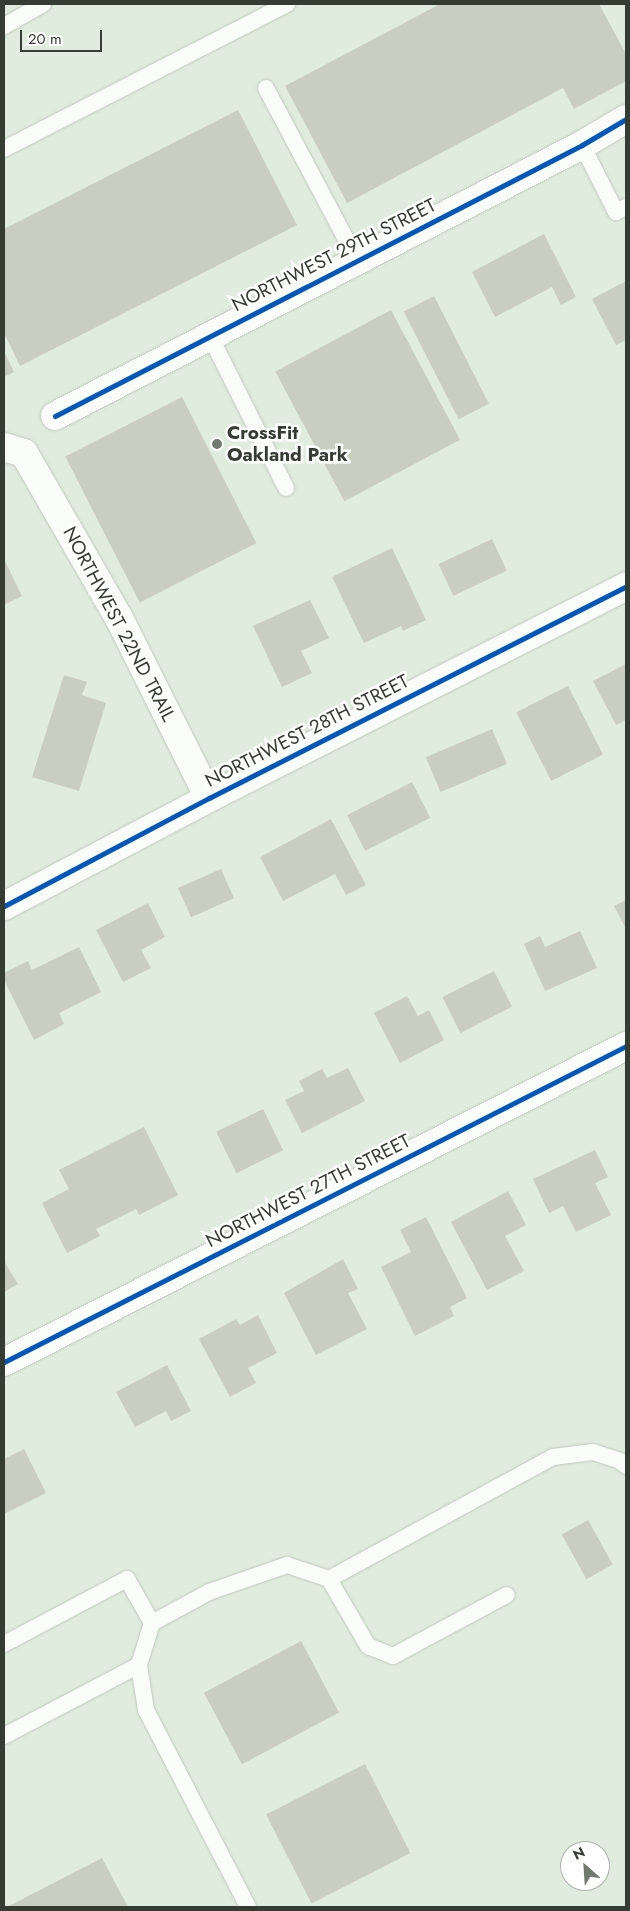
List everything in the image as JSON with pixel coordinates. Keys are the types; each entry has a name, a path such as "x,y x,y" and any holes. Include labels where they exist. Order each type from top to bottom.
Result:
{"street":[{"name":"NORTHWEST 29TH STREET","path":"55,416 582,145 626,119"},
{"name":"NORTHWEST 22ND TRAIL","path":"14,450 119,618 210,798"},
{"name":"NORTHWEST 28TH STREET","path":"4,906 210,798 626,586"},
{"name":"NORTHWEST 27TH STREET","path":"4,1362 626,1046"}],"lane":[{"path":"4,26 42,4"},
{"path":"4,149 287,4"},
{"path":"266,88 357,260"},
{"path":"582,145 616,212 626,207"},
{"path":"210,336 286,488"},
{"path":"329,1579 553,1457 593,1452 620,1461 626,1466"},
{"path":"248,1907 146,1710 139,1665 152,1623 209,1592 287,1565 329,1579 368,1646 393,1656 507,1595"},
{"path":"4,1644 128,1579 152,1623"},
{"path":"4,1736 139,1665"}],"building":[{"path":"440,4 599,4 626,54 626,81 574,109 563,88 347,203 285,86"},
{"path":"238,110 297,225 20,366 4,333 4,229"},
{"path":"544,234 576,297 561,305 552,287 495,317 472,272"},
{"path":"626,281 626,340 616,345 592,299"},
{"path":"434,296 489,404 459,419 404,311"},
{"path":"391,310 460,440 344,501 275,372"},
{"path":"4,351 14,372 4,377"},
{"path":"182,397 256,543 140,603 65,456"},
{"path":"492,539 507,571 453,596 439,564"},
{"path":"392,548 426,620 403,631 401,626 364,643 332,577"},
{"path":"4,559 22,596 4,605"},
{"path":"310,600 329,638 301,651 312,673 282,687 253,626"},
{"path":"626,664 626,720 616,725 593,681"},
{"path":"64,675 87,682 82,695 106,703 79,791 32,777"},
{"path":"568,686 603,755 551,781 516,712"},
{"path":"492,729 507,764 441,792 426,757"},
{"path":"412,782 430,818 365,851 347,815"},
{"path":"331,819 366,885 346,895 335,874 283,901 260,857"},
{"path":"221,869 234,898 191,917 178,888"},
{"path":"626,900 626,929 614,906"},
{"path":"148,903 165,937 141,950 151,968 123,982 96,930"},
{"path":"580,931 597,968 545,991 524,944 540,936 545,947"},
{"path":"79,947 101,992 59,1013 64,1024 34,1040 4,980 4,973 28,961 32,970"},
{"path":"494,971 512,1007 460,1033 442,997"},
{"path":"407,996 418,1016 429,1010 444,1040 400,1063 374,1013"},
{"path":"348,1068 365,1101 302,1133 285,1100 304,1091 299,1081 322,1069 327,1078"},
{"path":"263,1109 283,1150 236,1173 216,1132"},
{"path":"144,1127 178,1195 139,1215 136,1209 96,1229 100,1236 67,1253 42,1203 69,1189 59,1170"},
{"path":"595,1150 608,1177 595,1183 611,1215 576,1232 563,1206 549,1213 533,1179"},
{"path":"508,1191 526,1225 505,1236 524,1271 487,1290 451,1222"},
{"path":"426,1217 467,1298 450,1307 454,1316 415,1336 381,1267 411,1252 400,1230"},
{"path":"343,1259 358,1289 348,1293 367,1329 316,1355 284,1293"},
{"path":"4,1261 18,1284 4,1292"},
{"path":"258,1315 277,1353 248,1368 256,1383 230,1397 199,1339 236,1319 240,1325"},
{"path":"167,1365 191,1411 171,1421 166,1411 135,1427 116,1392"},
{"path":"24,1449 46,1493 4,1514 4,1459"},
{"path":"588,1520 613,1565 586,1579 562,1535"},
{"path":"301,1641 339,1713 242,1764 204,1693"},
{"path":"365,1764 410,1853 311,1903 266,1814"},
{"path":"102,1858 128,1907 7,1907"}],"cycle path":[{"path":"55,416 582,145 626,119"},
{"path":"4,906 209,798 626,586"},
{"path":"4,1362 626,1046"}],"place":[{"name":"CrossFit Oakland Park","path":"217,444"}]}
